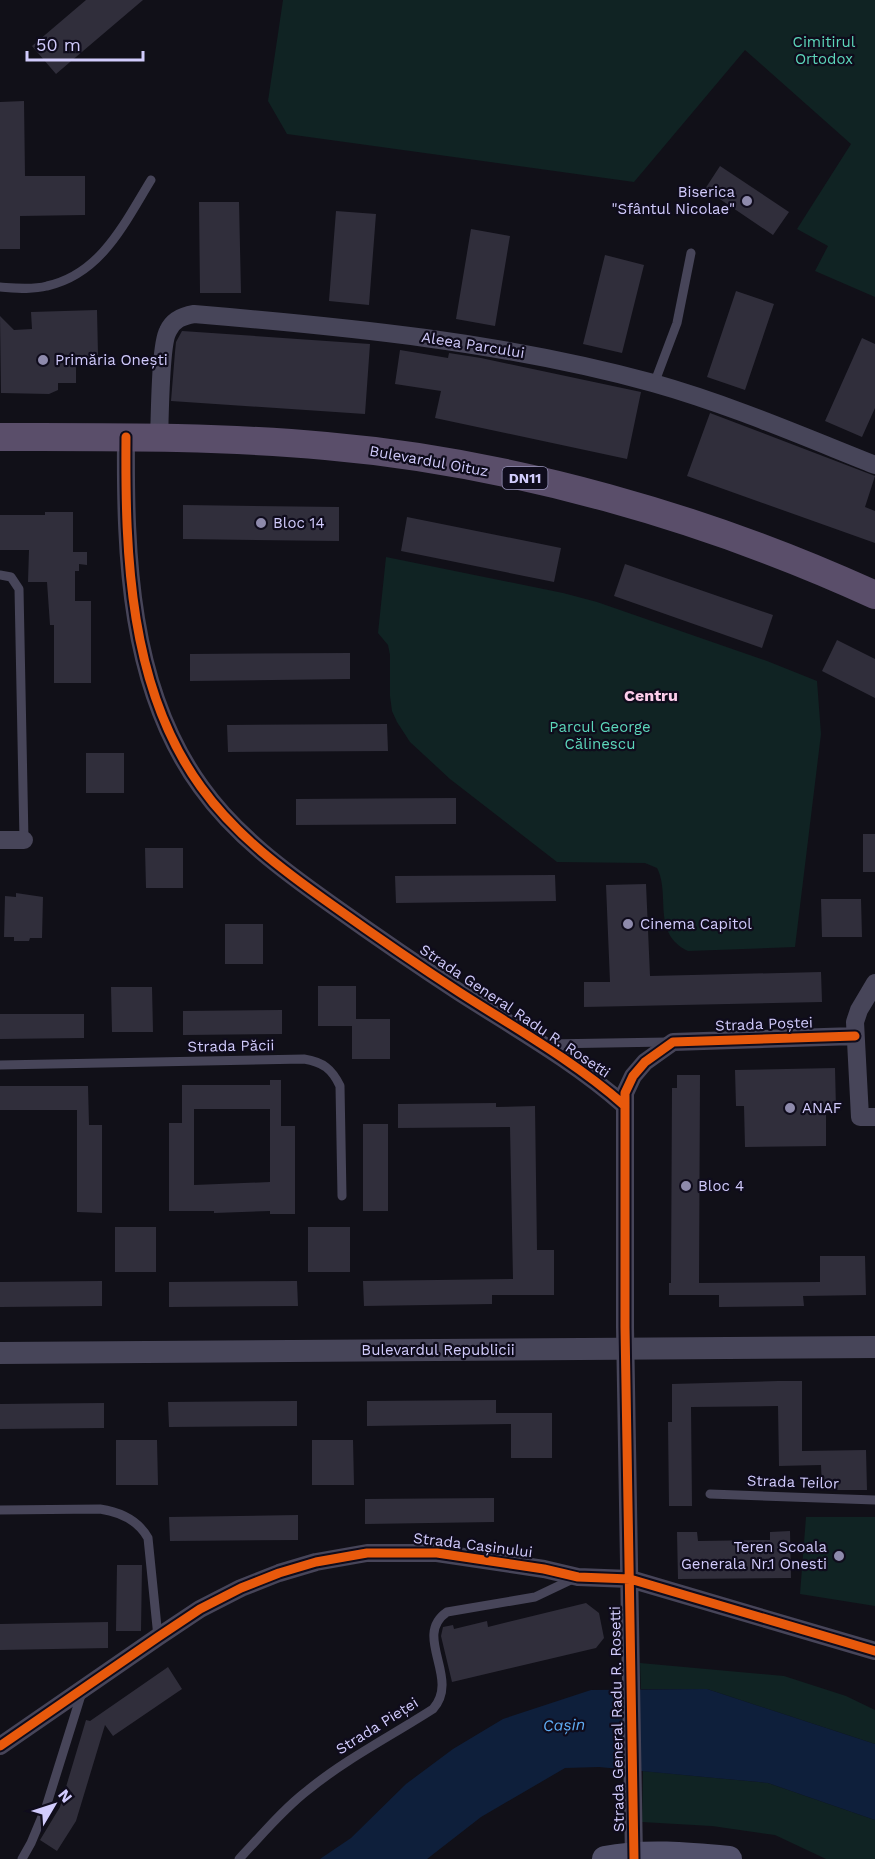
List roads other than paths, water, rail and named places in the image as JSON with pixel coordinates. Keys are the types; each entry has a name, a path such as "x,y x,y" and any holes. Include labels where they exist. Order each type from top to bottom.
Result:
{"main road":[{"name":"Bulevardul Oituz","path":"0,437 159,438 325,446 397,454 520,477 642,508 813,567 875,595"},
{"path":"605,1859 687,1854 729,1859"}],"street":[{"name":"Aleea Parcului","path":"159,438 165,338 182,316 194,314 322,324 461,342 563,361 654,384 800,435 875,465"},
{"name":"Strada General Radu R. Rosetti","path":"126,438 126,525 139,630 150,678 175,745 201,788 229,820 264,854 301,883 376,937 584,1072 624,1105 634,1857"},
{"path":"0,840 24,840"},
{"path":"868,1117 855,1036 857,1014 875,983"},
{"name":"Strada Poștei","path":"673,1042 855,1036"},
{"path":"624,1105 624,1093 639,1068 658,1051 673,1042"},
{"name":"Bulevardul Republicii","path":"0,1353 875,1347"},
{"name":"Strada Cașinului","path":"0,1746 200,1609 241,1588 279,1573 342,1556 394,1552 438,1553 544,1569 578,1577 630,1578 875,1651"}],"lane":[{"path":"0,287 45,287 75,276 88,267 107,249 151,180"},
{"path":"654,384 677,323 691,253"},
{"path":"0,575 11,577 19,589 24,840"},
{"name":"Strada Poștei","path":"540,1044 673,1042"},
{"name":"Strada Păcii","path":"0,1065 304,1059 316,1061 326,1066 340,1086 342,1196"},
{"name":"Strada Teilor","path":"710,1494 875,1500"},
{"path":"0,1510 100,1509 114,1511 128,1517 138,1525 147,1538 158,1637"},
{"name":"Strada Pieței","path":"239,1859 308,1789 433,1709 439,1702 443,1692 434,1642 434,1628 438,1619 447,1612 534,1597 578,1577"},
{"path":"22,1859 46,1807 83,1689"}],"water":[{"name":"Cașin","path":"707,1689 875,1744 875,1820 768,1783 599,1767 565,1768 481,1817 427,1859 320,1859 351,1838 406,1784 453,1749 503,1719 591,1690"}],"place":[{"name":"Biserica \"Sfântul Nicolae\"","path":"747,201"},
{"name":"Primăria Onești","path":"43,360"},
{"name":"Bloc 14","path":"261,523"},
{"name":"Cinema Capitol","path":"628,924"},
{"name":"ANAF","path":"790,1108"},
{"name":"Bloc 4","path":"686,1186"},
{"name":"Teren Scoala Generala Nr.1 Onesti","path":"839,1556"}],"district":[{"name":"Centru","path":"651,695"}],"park label":[{"name":"Cimitirul Ortodox","path":"824,50"},
{"name":"Parcul George Călinescu","path":"600,736"}]}
